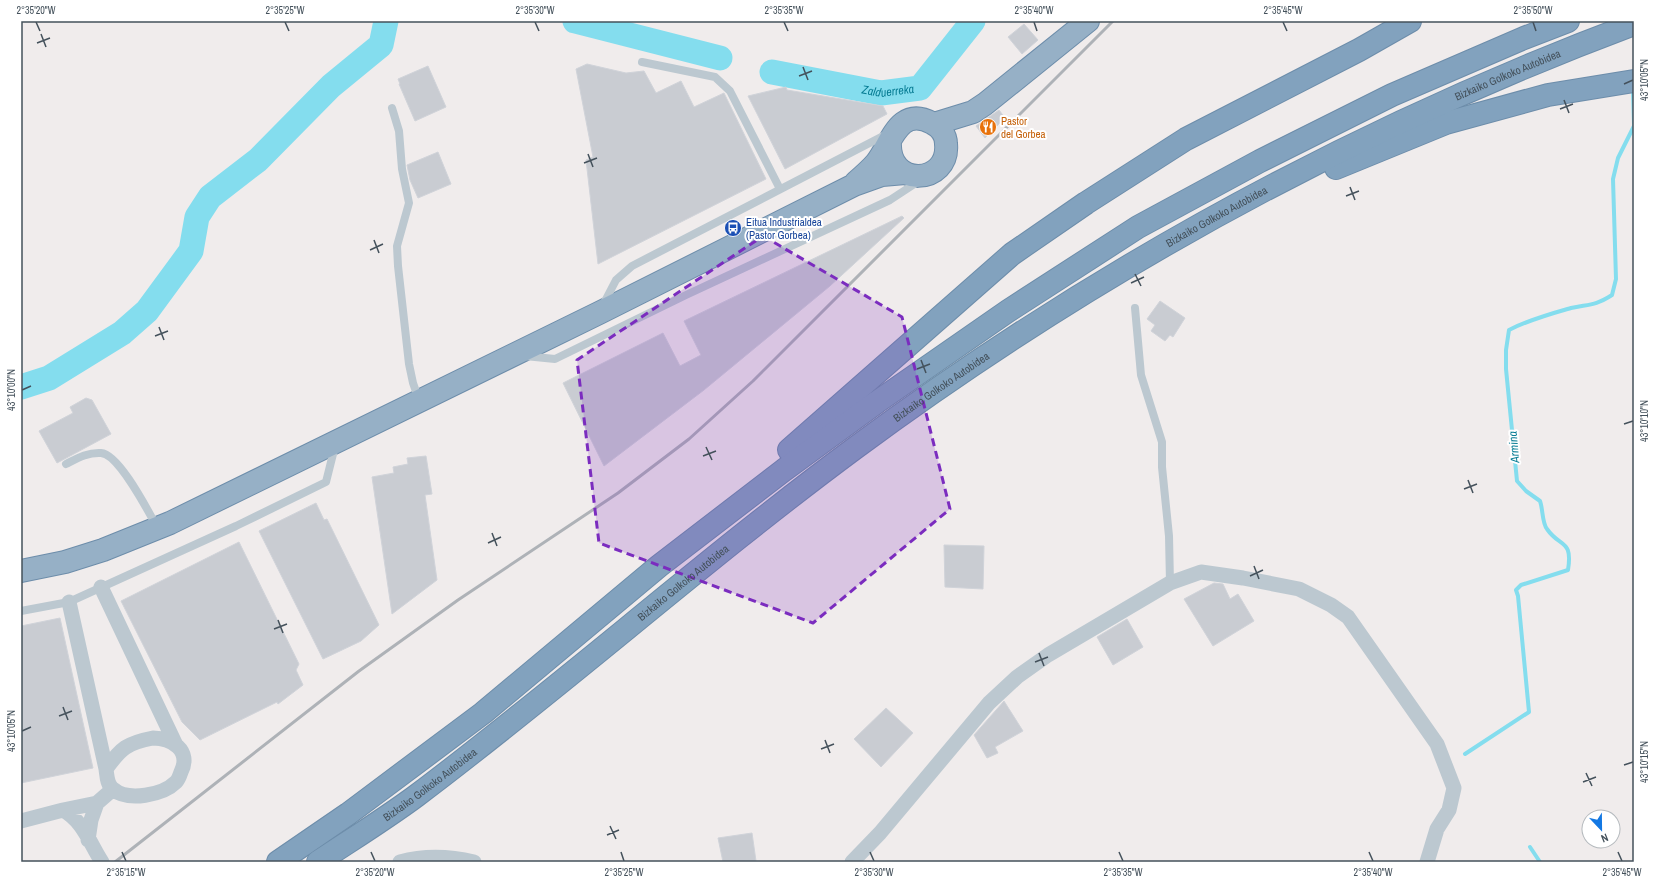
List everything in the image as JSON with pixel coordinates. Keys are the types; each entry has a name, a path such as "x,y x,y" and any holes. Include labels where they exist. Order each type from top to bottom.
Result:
{"highway":[{"path":"21,571 65,562 103,550 157,528 514,355 854,184 882,175 905,174 913,176 929,174 941,164 957,130 973,112 1027,71 1088,21"},
{"path":"660,566 1012,254 1086,203 1186,139 1360,50 1410,21"},
{"path":"278,862 348,814 483,713 660,566 784,470 877,402 1008,311 1138,227 1260,161 1392,95 1524,38 1568,21"},
{"name":"Bizkaiko Golkoko Autobidea","path":"318,862 413,798 519,716 768,516 853,450 946,382 1048,315 1161,246 1340,150 1414,114 1544,58 1634,24"},
{"path":"1266,190 1336,168 1446,123 1548,94 1634,81"},
{"path":"934,124 973,112"},
{"path":"854,184 876,162 901,124 913,119 926,120 934,124 944,135 947,150"},
{"path":"892,136 889,150 892,160 897,168 905,174"}],"street":[{"path":"852,862 880,833 989,703 1017,677 1048,655 1170,583 1201,572 1243,578 1299,589 1331,605 1348,617 1437,744 1454,788 1449,810 1437,829 1427,862"},
{"path":"69,602 106,769 107,780 112,789 131,797 151,795 176,782 183,768 184,760 180,748 175,743 101,587"},
{"path":"106,769 125,747 134,742 161,738 175,743"},
{"path":"88,841 91,820 97,803 112,789"},
{"path":"21,822 62,810 97,803"},
{"path":"62,810 74,816 81,824 88,841 102,862"},
{"path":"400,862 416,858 437,857 474,862"}],"lane":[{"path":"642,62 715,77 730,91 780,189"},
{"path":"392,108 399,130 402,169 409,204 397,246 398,266 409,364 413,383 420,401"},
{"path":"599,313 616,280 632,266 780,189 892,136"},
{"path":"514,355 555,359 686,295 890,200 929,174"},
{"path":"1134,308 1141,375 1162,442 1162,467 1169,536 1170,583"},
{"path":"21,611 69,602 236,526 326,482 336,442"},
{"path":"66,464 86,455 102,453 118,462 157,528"}],"highlighted area":[{"path":"763,236 902,317 950,509 813,623 599,543 577,360"}],"building":[{"path":"1024,24 1038,40 1022,54 1008,37"},
{"path":"587,64 626,73 644,71 656,93 681,81 694,107 724,93 766,179 598,264 586,160 593,157 576,69"},
{"path":"428,66 446,107 415,121 398,79"},
{"path":"786,87 787,90 883,106 887,114 785,169 748,96"},
{"path":"999,110 1005,118 985,138 976,126"},
{"path":"438,152 451,184 418,198 410,180 407,165"},
{"path":"902,216 904,218 830,286 704,390 604,466 563,383 663,333 680,366 701,355 684,321"},
{"path":"1160,301 1185,318 1173,337 1170,335 1165,341 1151,331 1155,325 1147,319"},
{"path":"86,398 92,400 111,434 57,463 39,431 73,413 70,407"},
{"path":"426,456 432,494 425,495 437,580 392,614 372,477 394,473 393,467 408,464 407,458"},
{"path":"316,503 324,520 327,519 379,625 361,641 323,659 259,531"},
{"path":"239,542 299,664 296,670 303,685 278,704 277,702 200,740 182,722 121,601"},
{"path":"944,545 984,546 983,589 945,587"},
{"path":"1214,583 1223,584 1230,599 1238,594 1254,621 1213,646 1184,599"},
{"path":"60,618 93,768 21,783 21,626"},
{"path":"1127,619 1143,647 1113,665 1097,637"},
{"path":"1004,701 1023,731 995,747 998,753 987,758 974,735"},
{"path":"886,708 913,733 881,767 854,739"},
{"path":"752,833 756,861 723,862 718,838"}],"waterway":[{"path":"21,387 49,378 122,333 147,311 191,251 197,217 210,197 258,160 331,86 381,45 386,21"},
{"path":"575,21 720,58"},
{"name":"Zalduerreka","path":"772,72 881,93 920,88 973,21"},
{"name":"Armina","path":"1633,91 1634,124"},
{"name":"Armina","path":"1465,754 1529,712 1518,596 1516,590 1521,585 1568,570 1569,553 1567,548 1552,535 1545,526 1540,501 1526,491 1517,481 1506,369 1506,350 1509,330 1547,315 1596,303 1612,295 1616,279 1613,179 1618,158 1634,126"},
{"name":"Armina","path":"1530,847 1540,862"}],"railway":[{"path":"115,862 359,671 458,600 618,493 689,439 753,381 1113,21"}],"place":[{"name":"Pastor del Gorbea","path":"988,127"},
{"name":"Eitua Industrialdea (Pastor Gorbea)","path":"733,228"}]}
